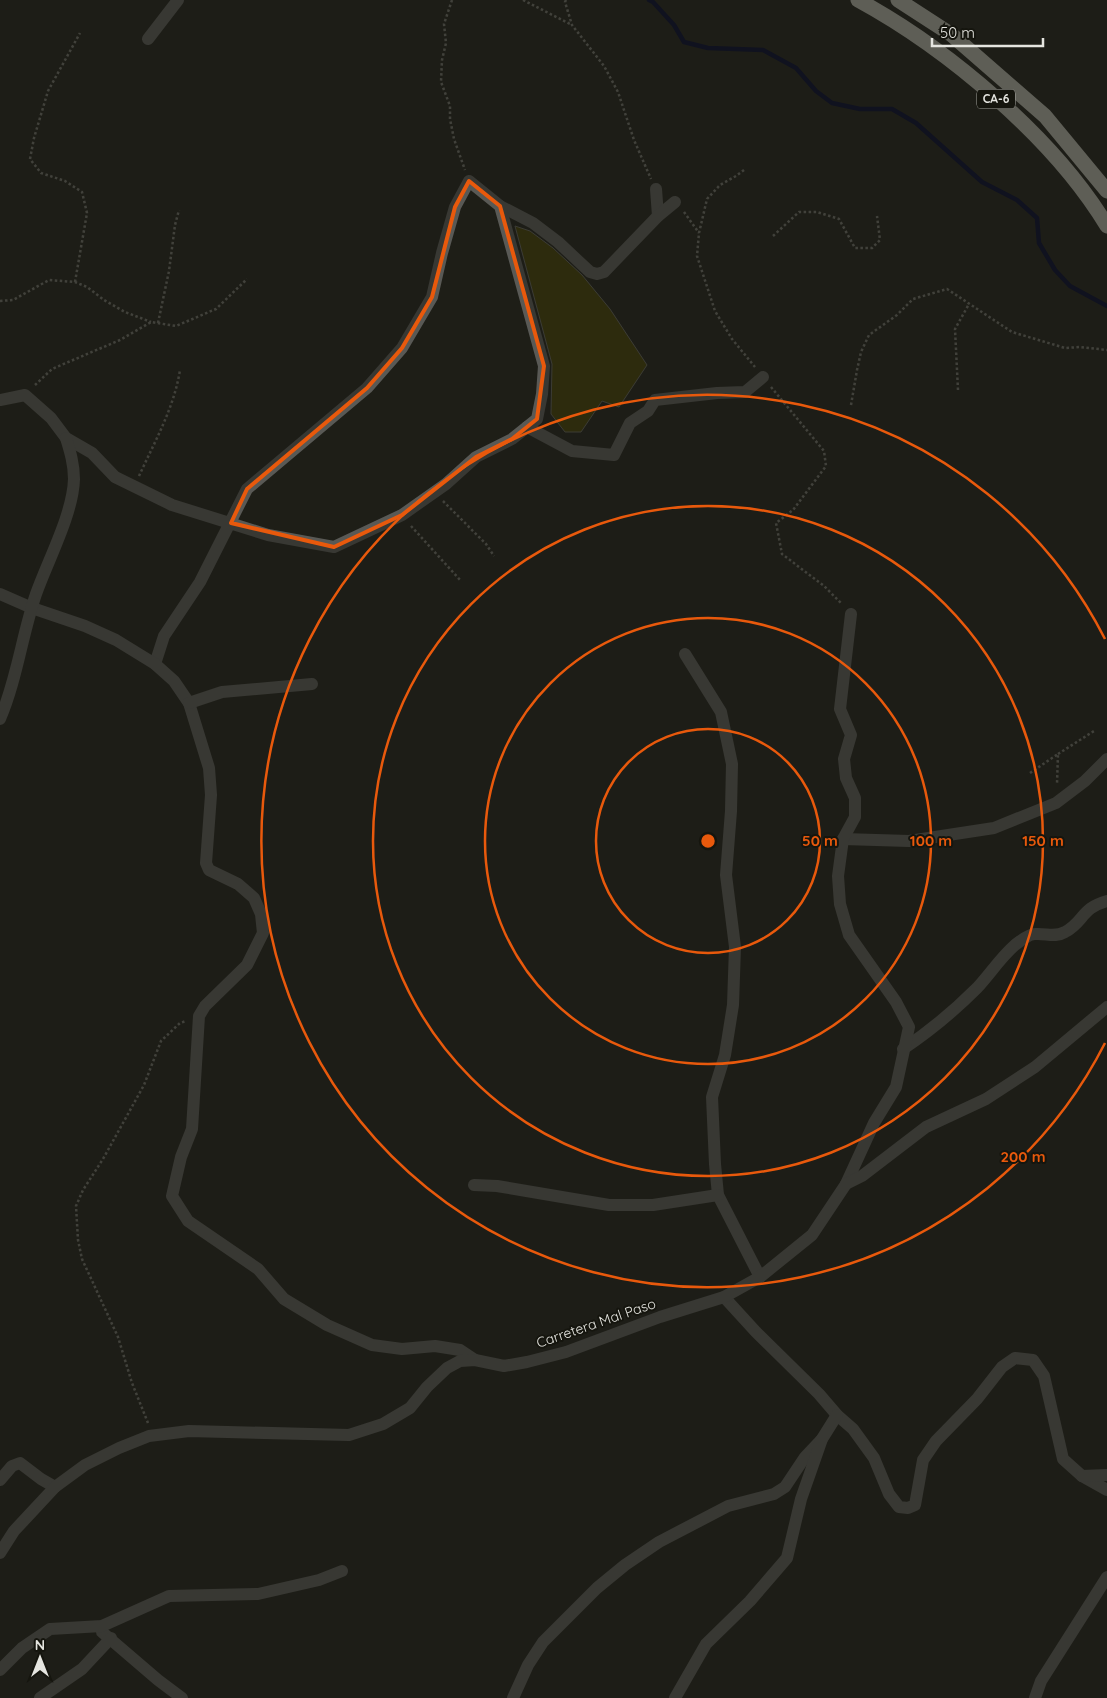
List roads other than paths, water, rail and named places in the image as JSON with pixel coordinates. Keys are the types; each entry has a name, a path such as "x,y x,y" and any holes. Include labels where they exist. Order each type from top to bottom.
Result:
{"highway":[{"name":"CA-6","path":"858,0 943,53 1004,105 1050,151 1094,204 1107,226"},
{"name":"CA-6","path":"898,0 952,35 1045,116 1107,191"}],"street":[{"path":"148,39 178,0"},
{"path":"155,664 164,636 200,582 247,490 367,388 402,348 432,297 442,253 456,207 470,181 500,206 533,223 558,242 590,272 597,274 604,272 658,216 675,202"},
{"path":"656,189 658,216"},
{"path":"66,438 92,454 115,477 172,505 268,535 334,547 402,515 435,492 476,457 512,439 537,419 542,394 544,366 500,206"},
{"path":"527,427 572,451 614,455 630,423 648,412 655,400 745,392 763,377"},
{"path":"0,400 25,395 51,418 66,438 72,458 74,479 66,517 32,608 7,701 0,719"},
{"path":"0,594 32,608 85,626 116,640 155,664 174,681 190,702 209,768 211,795 206,863 208,870 238,884 254,898 261,914 263,933 247,965 205,1006 199,1016 192,1129 181,1157 172,1196 188,1221 258,1270 284,1299 327,1324 372,1344 402,1349 436,1346 460,1350 476,1360"},
{"path":"846,1184 874,1123 896,1087 908,1027 896,1002 849,935 840,904 838,876 843,839 854,817 855,798 846,778 844,759 851,735 840,709 851,614"},
{"path":"685,654 721,712 732,764 731,811 726,875 736,947 733,1005 725,1055 712,1097 714,1164 718,1195 760,1277"},
{"path":"190,702 222,692 312,684"},
{"path":"843,839 908,842 994,828 1056,804 1107,759"},
{"path":"903,1049 932,1029 976,988 1015,945 1034,934 1054,936 1065,932 1076,924 1090,907 1107,901"},
{"name":"Carretera Mal Paso","path":"0,1553 14,1531 55,1487 85,1465 148,1436 189,1431 350,1435 383,1424 410,1408 427,1387 447,1368 460,1361 476,1360 504,1366 542,1358 566,1352 660,1317 724,1297 760,1277 812,1235 846,1184 862,1176 926,1127 986,1099 1035,1067 1107,1007"},
{"path":"474,1185 497,1186 609,1205 653,1205 718,1195"},
{"path":"724,1297 837,1415 853,1429 874,1458 890,1494 899,1507 908,1508 916,1505 923,1460 936,1440 977,1399 1002,1367 1015,1358 1033,1360 1044,1376 1063,1458 1082,1476 1107,1490"},
{"path":"513,1698 528,1665 544,1642 597,1588 625,1565 668,1538 728,1506 774,1494 785,1487 805,1457 822,1439 837,1415"},
{"path":"675,1698 706,1644 750,1601 787,1558 801,1499 822,1439"},
{"path":"0,1480 12,1466 20,1464 40,1479 55,1487"},
{"path":"1082,1476 1107,1475"},
{"path":"0,1670 22,1648 50,1629 102,1626 169,1596 258,1594 319,1580 342,1571"},
{"path":"1034,1698 1040,1682 1107,1577"},
{"path":"102,1626 102,1632 182,1698"},
{"path":"40,1698 82,1669 111,1638"}],"waterway":[{"path":"649,0 674,25 684,42 708,48 763,50 796,68 816,91 832,103 860,109 892,109 916,123 982,182 1017,200 1037,218 1039,243 1055,270 1070,286 1107,306"}]}
